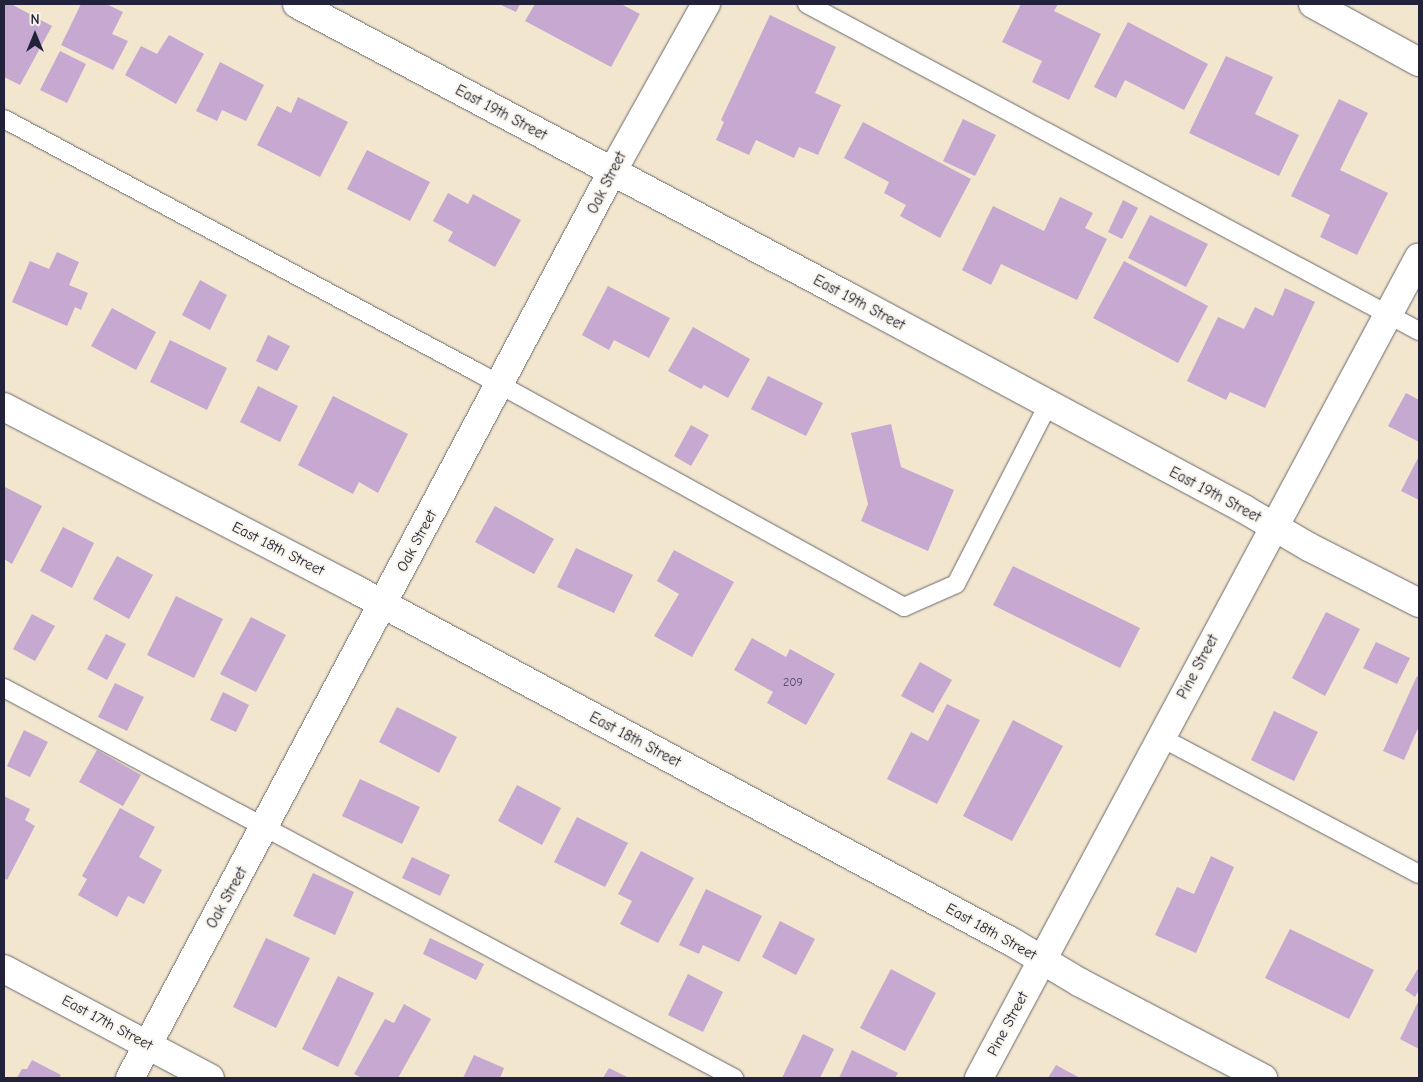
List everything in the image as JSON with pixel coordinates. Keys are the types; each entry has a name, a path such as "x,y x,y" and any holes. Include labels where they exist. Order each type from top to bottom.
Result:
{"street":[{"name":"East 19th Street","path":"297,4 849,297 1309,547 1419,603"},
{"name":"Oak Street","path":"130,1078 149,1045 167,1006 266,826 612,172 706,4"},
{"path":"1313,4 1419,62"},
{"name":"Pine Street","path":"979,1078 1043,961 1160,737 1419,257"},
{"name":"East 18th Street","path":"4,407 383,605 1262,1078"},
{"name":"East 17th Street","path":"4,968 210,1078"}],"lane":[{"path":"807,4 1419,331"},
{"path":"4,119 500,385 904,607 956,584 1048,406"},
{"path":"4,688 266,826 734,1078"},
{"path":"1160,737 1419,874"}],"building":[{"path":"4,4 11,4 52,26 20,85 4,77"},
{"path":"81,4 106,4 123,12 112,34 128,41 113,70 61,45"},
{"path":"499,4 520,4 516,12"},
{"path":"535,4 621,4 640,14 611,67 525,21"},
{"path":"1021,4 1058,4 1054,11 1101,34 1069,100 1032,82 1042,61 1002,42"},
{"path":"770,15 836,47 815,93 841,105 818,155 799,147 794,158 756,140 749,155 716,140 724,122 721,120"},
{"path":"1128,22 1208,64 1184,110 1125,80 1116,98 1094,87"},
{"path":"169,35 204,54 176,104 125,75 141,46 157,54"},
{"path":"60,51 86,64 67,103 40,90"},
{"path":"1226,56 1273,77 1255,114 1299,135 1279,176 1189,133"},
{"path":"220,62 264,85 246,121 222,110 217,121 196,111"},
{"path":"298,97 348,122 320,177 257,145 277,106 291,113"},
{"path":"1339,99 1368,113 1340,170 1388,193 1357,255 1320,237 1330,215 1291,196"},
{"path":"963,119 996,135 975,176 943,161"},
{"path":"863,122 971,179 940,238 900,216 906,205 884,193 889,182 844,158"},
{"path":"367,150 430,182 410,221 347,189"},
{"path":"448,193 468,204 473,194 521,220 495,267 448,241 453,232 433,221"},
{"path":"1060,197 1093,213 1085,228 1107,239 1077,300 1001,264 991,285 962,270 993,206 1044,231"},
{"path":"1123,200 1138,208 1122,239 1108,232"},
{"path":"1150,215 1208,244 1186,287 1128,258"},
{"path":"57,252 79,262 69,285 88,293 81,310 75,307 67,326 12,302 30,261 49,269"},
{"path":"1124,261 1208,306 1178,363 1093,318"},
{"path":"200,280 227,295 210,330 182,315"},
{"path":"608,286 670,318 649,358 614,340 609,350 582,335"},
{"path":"1285,288 1315,302 1265,408 1230,392 1226,400 1187,381 1218,317 1244,329 1255,307 1273,316"},
{"path":"112,308 156,332 136,370 91,346"},
{"path":"693,327 750,359 728,398 704,385 701,389 668,371"},
{"path":"268,335 290,346 277,371 256,361"},
{"path":"170,340 227,368 207,410 150,382"},
{"path":"768,376 823,403 806,436 751,409"},
{"path":"258,386 298,406 280,442 240,422"},
{"path":"1406,393 1419,400 1419,442 1388,426"},
{"path":"333,396 408,434 378,493 359,482 353,494 298,465"},
{"path":"891,424 901,467 954,490 928,551 861,521 868,504 851,433"},
{"path":"691,425 709,435 691,466 674,456"},
{"path":"1419,456 1419,500 1401,491"},
{"path":"5,487 42,506 12,564 4,559"},
{"path":"495,506 554,539 534,574 475,542"},
{"path":"63,527 94,543 72,588 40,571"},
{"path":"576,548 633,575 614,613 557,587"},
{"path":"674,550 734,582 692,657 654,636 679,594 657,581"},
{"path":"117,556 153,575 129,619 93,599"},
{"path":"1013,566 1140,628 1120,668 993,605"},
{"path":"176,596 223,619 194,678 147,655"},
{"path":"1326,612 1360,629 1325,696 1292,678"},
{"path":"32,614 55,626 35,661 13,649"},
{"path":"251,617 286,635 256,692 220,674"},
{"path":"106,634 126,644 107,680 87,669"},
{"path":"752,638 786,657 790,649 835,674 806,725 767,703 773,692 734,670"},
{"path":"1376,642 1410,658 1397,684 1363,668"},
{"path":"920,662 952,680 933,713 901,696"},
{"path":"1417,676 1419,677 1419,726 1404,760 1383,751"},
{"path":"115,683 144,697 127,731 98,717"},
{"path":"223,692 249,705 236,732 210,720"},
{"path":"947,704 980,720 937,804 887,779 911,732 928,741"},
{"path":"397,707 457,737 439,773 379,742"},
{"path":"1274,711 1318,732 1294,781 1251,760"},
{"path":"1013,720 1063,746 1012,841 963,816"},
{"path":"24,730 48,742 30,777 7,766"},
{"path":"97,750 141,775 123,806 79,782"},
{"path":"360,779 420,807 402,844 342,816"},
{"path":"517,785 561,808 542,845 498,821"},
{"path":"4,796 30,809 25,820 35,826 7,880 4,878"},
{"path":"120,808 155,827 139,857 162,870 144,904 128,896 117,917 78,895 87,879 82,876"},
{"path":"577,817 628,843 605,887 554,862"},
{"path":"641,851 694,878 658,943 620,924 632,901 618,894"},
{"path":"1211,856 1234,867 1196,953 1155,935 1177,887 1194,894"},
{"path":"412,857 450,875 440,896 402,878"},
{"path":"313,873 354,892 335,935 293,916"},
{"path":"706,889 762,916 739,962 703,945 699,954 679,945"},
{"path":"780,921 815,939 796,975 762,957"},
{"path":"1290,929 1374,970 1349,1019 1265,978"},
{"path":"266,938 310,958 276,1028 233,1007"},
{"path":"430,938 484,964 476,980 423,954"},
{"path":"1419,967 1419,990 1415,997 1405,990"},
{"path":"891,969 936,993 905,1051 860,1028"},
{"path":"688,974 723,992 703,1032 668,1015"},
{"path":"338,976 374,993 338,1067 302,1049"},
{"path":"1419,1000 1419,1049 1400,1039"},
{"path":"404,1004 431,1019 398,1078 362,1078 354,1074 385,1019 394,1023"},
{"path":"803,1034 834,1049 820,1078 782,1078"},
{"path":"852,1050 898,1073 895,1078 839,1078"},
{"path":"474,1055 504,1068 500,1078 463,1078"},
{"path":"32,1060 61,1075 59,1078 17,1078 22,1069 27,1069"},
{"path":"1056,1065 1080,1078 1048,1078"},
{"path":"609,1068 629,1078 603,1078"}]}
